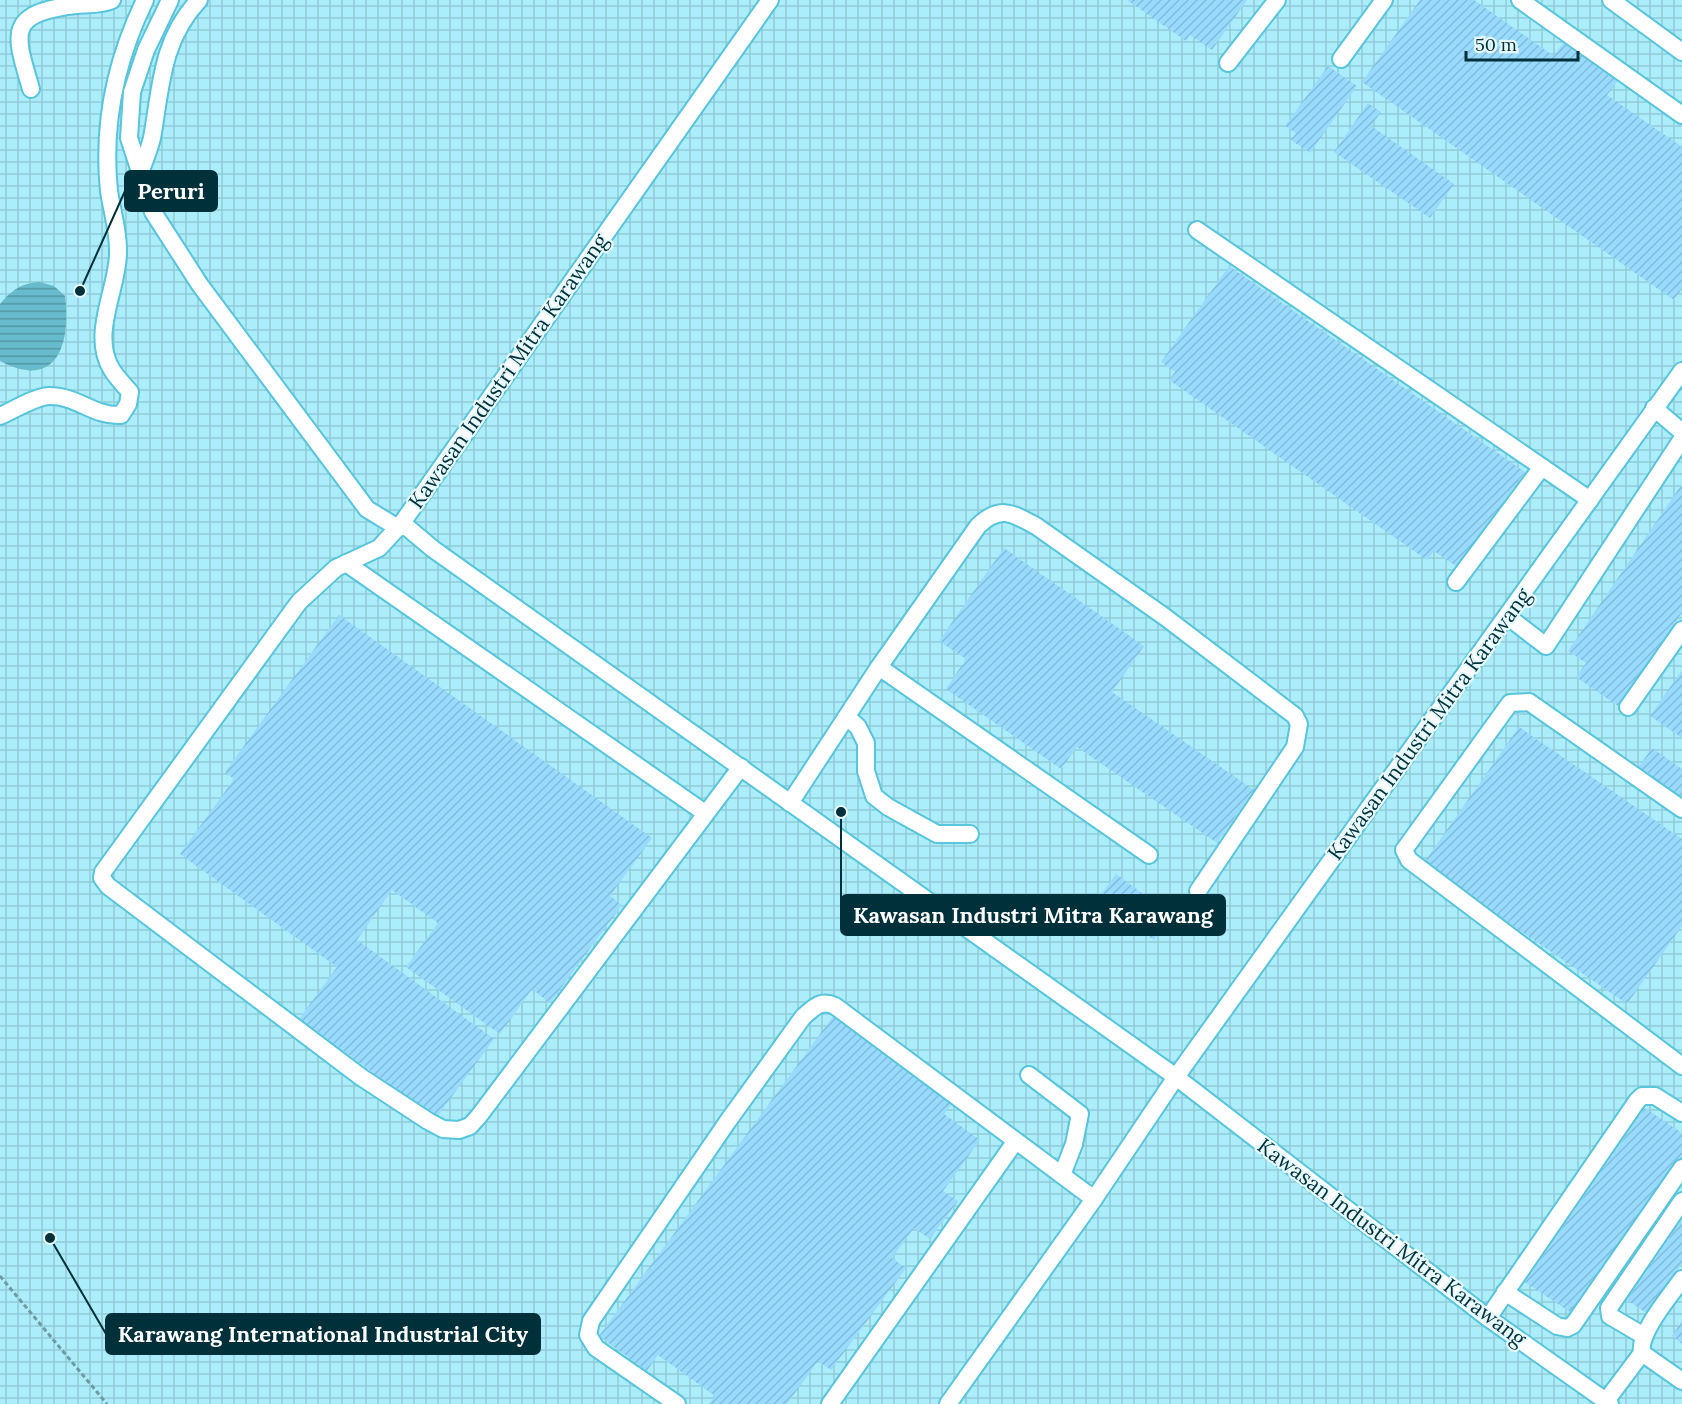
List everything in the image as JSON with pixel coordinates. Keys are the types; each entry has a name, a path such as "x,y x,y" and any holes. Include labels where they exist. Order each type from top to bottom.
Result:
{"street":[{"path":"31,89 18,42 20,29 32,17 53,8 112,0"},
{"path":"0,416 46,396 60,397 107,416 121,415 128,404 130,392 112,369 104,347 106,319 118,256 118,234 109,190 108,122 115,80 127,38 145,0"},
{"path":"170,0 146,50 132,92 129,138 153,212 200,285 367,509 400,525 379,548 346,563 320,581 299,602 101,875 108,885 361,1077 443,1129 459,1130 470,1126 741,767"},
{"path":"140,173 151,139 157,89 169,46 199,0"},
{"name":"Kawasan Industri Mitra Karawang","path":"770,0 400,525 1176,1077 1488,1318 1608,1403"},
{"path":"1228,63 1277,0"},
{"path":"1341,59 1384,0"},
{"path":"1520,0 1682,115"},
{"path":"1611,0 1682,52"},
{"path":"1197,230 1590,500"},
{"name":"Kawasan Industri Mitra Karawang","path":"948,1404 1094,1199 1176,1077 1682,371"},
{"path":"1654,408 1682,432"},
{"path":"1507,616 1546,646 1682,439"},
{"path":"1456,582 1542,467"},
{"path":"790,803 879,667 986,517 1003,512 1016,515 1036,526 1289,709 1299,724 1295,747 1198,891"},
{"path":"346,563 705,813"},
{"path":"1628,707 1682,630"},
{"path":"879,667 1149,855"},
{"path":"1682,809 1529,702 1510,703 1404,850 1409,860 1682,1066"},
{"path":"847,717 858,727 866,743 866,771 874,796 888,807 938,834 970,834"},
{"path":"677,1404 596,1348 588,1335 591,1321 728,1120 803,1017 818,1003 828,1002 835,1006 1015,1142 1048,1162 1094,1199"},
{"path":"1029,1075 1080,1114 1074,1144 1062,1175"},
{"path":"1488,1318 1637,1101 1642,1096 1655,1096 1682,1113"},
{"path":"830,1404 1015,1142"},
{"path":"1505,1292 1557,1326 1567,1328 1573,1326 1682,1168"},
{"path":"1644,1336 1610,1316 1609,1308 1682,1201"},
{"path":"1608,1403 1642,1353 1644,1336 1682,1279"},
{"path":"1642,1353 1682,1381"}],"path":[{"path":"0,1276 107,1404"}],"shaded area":[{"path":"0,0 1682,0 1682,1404 0,1404"},
{"path":"40,282 54,286 65,296 65,331 62,346 56,358 47,366 35,370 19,369 0,361 0,304 17,288"}],"building":[{"path":"1127,0 1247,0 1212,50 1190,35 1186,41"},
{"path":"1420,0 1474,0 1554,56 1566,39 1620,78 1607,95 1682,147 1682,289 1674,300 1362,82"},
{"path":"1328,66 1357,86 1310,153 1291,140 1296,133 1285,126"},
{"path":"1368,103 1381,112 1371,126 1454,184 1430,218 1334,152"},
{"path":"1229,266 1525,472 1457,567 1434,551 1427,560 1169,380 1175,372 1161,362"},
{"path":"1682,484 1682,613 1618,706 1576,677 1586,663 1568,651"},
{"path":"1004,548 1144,646 1112,692 1254,790 1217,843 1077,747 1061,769 946,689 966,659 939,641"},
{"path":"339,615 652,838 610,896 622,905 550,1003 532,989 500,1034 406,967 438,923 392,890 357,940 494,1039 436,1118 299,1019 337,967 180,854 234,779 225,772"},
{"path":"1682,670 1682,738 1650,716"},
{"path":"1519,727 1682,839 1682,926 1627,1004 1423,864"},
{"path":"1652,748 1682,769 1682,800 1637,769"},
{"path":"1116,874 1172,915 1154,940 1097,900"},
{"path":"834,1015 954,1101 944,1114 980,1140 943,1191 958,1201 930,1239 914,1228 892,1258 906,1268 831,1370 818,1361 787,1404 709,1404 715,1396 658,1355 647,1371 599,1336"},
{"path":"1645,1108 1682,1133 1682,1155 1573,1314 1525,1282"},
{"path":"1682,1219 1682,1264 1648,1314 1627,1300"},
{"path":"1682,1321 1682,1344 1672,1336"}],"place":[{"name":"Peruri","path":"80,291"},
{"name":"Kawasan Industri Mitra Karawang","path":"841,812"},
{"name":"Karawang International Industrial City","path":"50,1238"}]}
